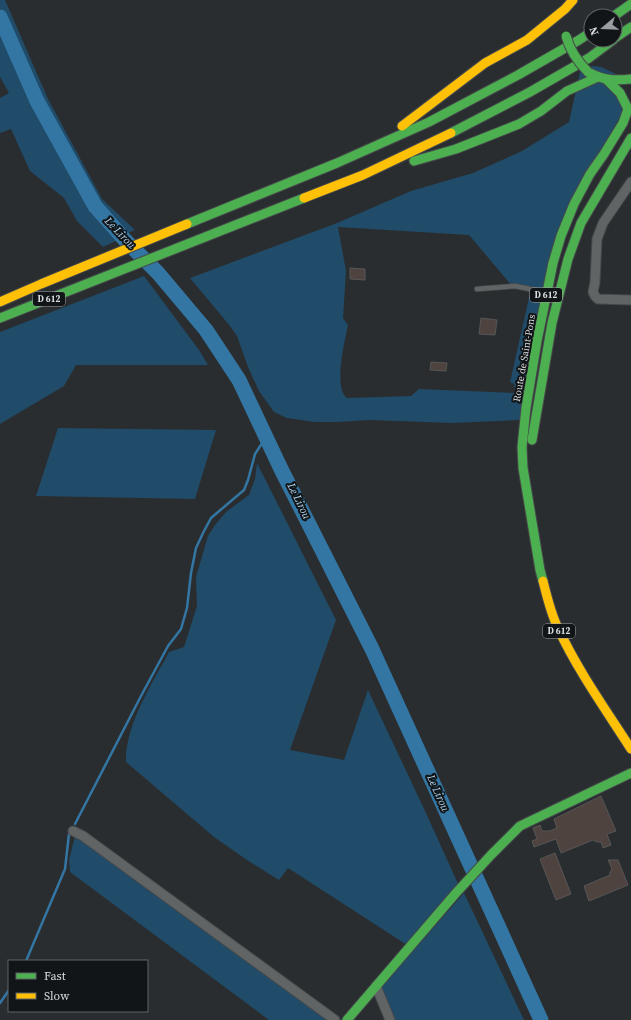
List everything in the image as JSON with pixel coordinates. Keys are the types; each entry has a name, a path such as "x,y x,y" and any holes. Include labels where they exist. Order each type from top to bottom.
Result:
{"main road":[{"path":"574,0 570,8 566,29 570,50 578,62 588,72 598,77 608,80 631,80"},
{"name":"D 612","path":"0,302 336,163 389,136 485,63 527,40 574,0"},
{"path":"336,163 429,122 518,75 583,37"},
{"path":"363,175 434,142 530,92 589,58 602,48"},
{"name":"D 612","path":"0,318 363,175 456,149 519,124 541,111 567,91 598,77"},
{"name":"Route de Saint-Pons","path":"608,80 620,93 628,109 623,123 590,174 574,204 561,236 546,293 526,408 522,447 523,468 540,570 557,627 578,667 631,749"},
{"name":"Route de Saint-Pons","path":"528,498 532,435 552,323 568,259 581,224 631,138"},
{"path":"347,1020 456,893 520,826 631,773"}],"street":[{"path":"631,182 604,223 597,239 595,282 593,292 598,299 631,300"},
{"path":"73,831 83,836 335,1020"},
{"path":"376,986 390,1020"}],"lane":[{"path":"477,289 515,286 546,293"}],"shaded area":[{"path":"0,0 5,0 48,99 102,199 135,230 125,234 96,202 40,99 0,8"},
{"path":"0,30 39,114 70,169 92,207 120,239 103,247 77,221 64,198 30,171 11,129 0,133 0,98 9,93 0,77"},
{"path":"593,66 601,67 616,74 624,110 573,199 521,420 452,423 370,420 315,422 287,418 274,412 259,391 248,367 237,336 190,278 337,223 411,191 473,173 522,151 569,122 581,68","holes":["338,227 469,235 513,287 531,289 510,382 514,384 516,393 419,389 411,396 347,398 343,393 340,374 348,325 343,318 346,271"]},
{"path":"144,276 199,350 208,365 76,365 64,386 0,424 0,332"},
{"path":"58,428 216,430 195,499 36,496"},
{"path":"257,463 336,620 290,750 344,760 368,690 459,886 407,945 288,868 279,880 247,860 214,837 126,762 130,734 148,691 169,652 184,647 197,606 196,577 208,536 226,512 249,495 255,479"},
{"path":"75,836 329,1020 269,1020 70,872 69,860"},
{"path":"464,893 524,1020 393,1020 380,988"}],"building":[{"path":"350,268 365,269 365,280 350,279"},
{"path":"481,318 497,320 495,335 479,334"},
{"path":"431,362 447,363 446,371 430,370"},
{"path":"601,796 616,831 607,834 611,845 603,848 601,842 593,840 561,853 556,839 534,847 532,841 537,839 533,828 540,825 542,831 550,831 557,828 554,819"},
{"path":"555,853 571,894 556,900 540,859"},
{"path":"608,860 618,860 628,885 589,901 584,886 610,875 612,869"}],"waterway":[{"name":"Le Lirou","path":"0,17 37,101 95,206 125,240 158,273 206,330 239,380 281,469 372,649 541,1020"},
{"path":"75,824 168,646 181,629 187,608 191,573 196,548 203,533 211,518 244,490 255,454 266,437"},
{"path":"26,960 65,869 69,834"},
{"path":"0,1003 8,991"}],"traffic: fast":[{"path":"623,10 631,4"},
{"path":"623,32 631,27"},
{"path":"566,36 574,56 588,72"},
{"path":"187,224 337,163 429,122 518,75 583,37"},
{"path":"451,133 530,92 589,58 602,48"},
{"path":"588,72 598,77 609,79 631,79"},
{"path":"414,161 456,149 519,124 541,111 567,91 598,77"},
{"path":"543,581 523,468 522,447 526,408 537,341 553,263 561,236 574,204 590,174 623,123 628,109 620,93 607,80"},
{"path":"532,440 552,323 568,259 581,223 631,138"},
{"path":"0,318 304,198"},
{"path":"347,1020 456,893 520,826 631,773"}],"traffic: slow":[{"path":"402,126 485,63 527,40 565,9 573,0"},
{"path":"304,198 363,175 451,133"},
{"path":"0,302 187,224"},
{"path":"543,581 553,617 574,660 631,749"}]}
